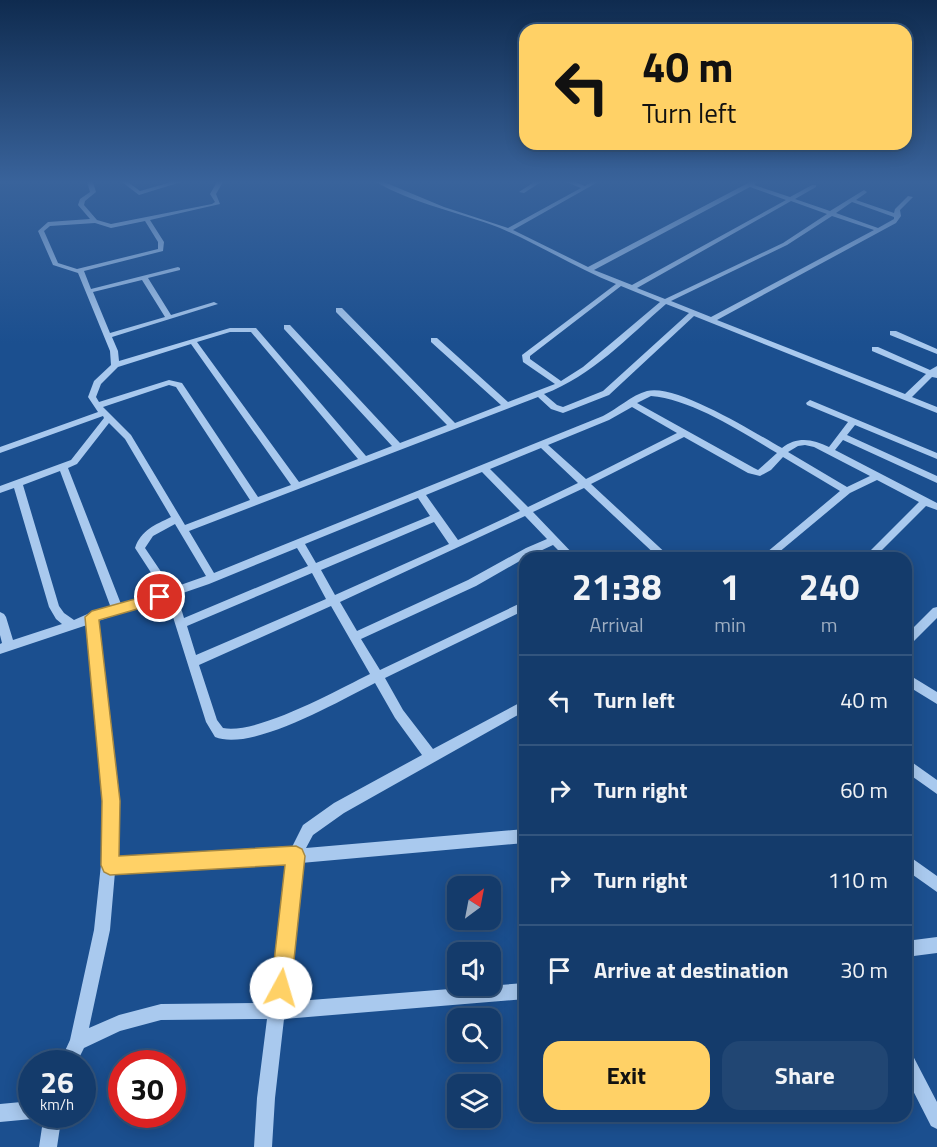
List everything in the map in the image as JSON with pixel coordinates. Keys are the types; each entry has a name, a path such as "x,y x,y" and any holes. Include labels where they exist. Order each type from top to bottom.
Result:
{"street":[{"path":"44,236 55,264 63,269 79,270 161,250 161,242 157,236"},
{"path":"519,236 588,270 937,410"},
{"path":"588,270 654,236"},
{"path":"632,288 727,236"},
{"path":"182,530 561,385 597,360 665,301 798,236"},
{"path":"711,320 868,236"},
{"path":"90,291 178,269"},
{"path":"79,270 90,291 116,358 115,365 93,391 92,397 138,451 212,578"},
{"path":"144,277 169,318"},
{"path":"561,385 526,360 526,355 621,283"},
{"path":"108,336 214,304"},
{"path":"339,310 453,426"},
{"path":"538,393 554,407 563,410 606,393 693,313"},
{"path":"287,327 398,447"},
{"path":"115,365 230,330 253,330 364,460"},
{"path":"893,333 937,352"},
{"path":"434,340 506,405"},
{"path":"192,341 297,486"},
{"path":"875,349 935,373 906,398"},
{"path":"0,450 103,412 169,382 179,385 256,502"},
{"path":"0,617 4,648 92,617 171,594 541,443 633,404 650,393 665,394 730,423 847,491"},
{"path":"810,403 937,456"},
{"path":"633,404 751,471 760,473 789,445 805,441 830,451 937,507"},
{"path":"0,490 64,468 80,457 103,412"},
{"path":"830,451 853,422"},
{"path":"193,662 333,601 586,485 684,433"},
{"path":"841,436 937,480"},
{"path":"541,443 659,552"},
{"path":"483,467 566,552"},
{"path":"64,468 117,609"},
{"path":"772,552 847,491 877,476"},
{"path":"18,484 54,607 60,616 71,624"},
{"path":"419,493 455,544"},
{"path":"874,552 925,501"},
{"path":"181,624 436,517"},
{"path":"176,519 151,531 142,541 140,548 171,594 212,722 219,733 229,735 287,720 519,608"},
{"path":"528,552 555,540"},
{"path":"299,542 399,714 431,757"},
{"path":"354,637 463,588 519,557"},
{"path":"912,636 937,611"},
{"path":"74,1050 78,1042 102,930 110,865 111,801 92,617"},
{"path":"912,682 937,699"},
{"path":"262,1147 296,856 308,830 321,820 519,708"},
{"path":"912,772 937,788"},
{"path":"110,865 296,856 519,837"},
{"path":"912,866 937,885"},
{"path":"912,948 937,945"},
{"path":"78,1042 119,1023 161,1012 278,1011 519,991"},
{"path":"912,1072 937,1120"},
{"path":"0,1113 18,1111"},
{"path":"48,1147 50,1128"}],"route":[{"path":"160,597 92,617 111,801 110,865 296,856 281,988"}]}
